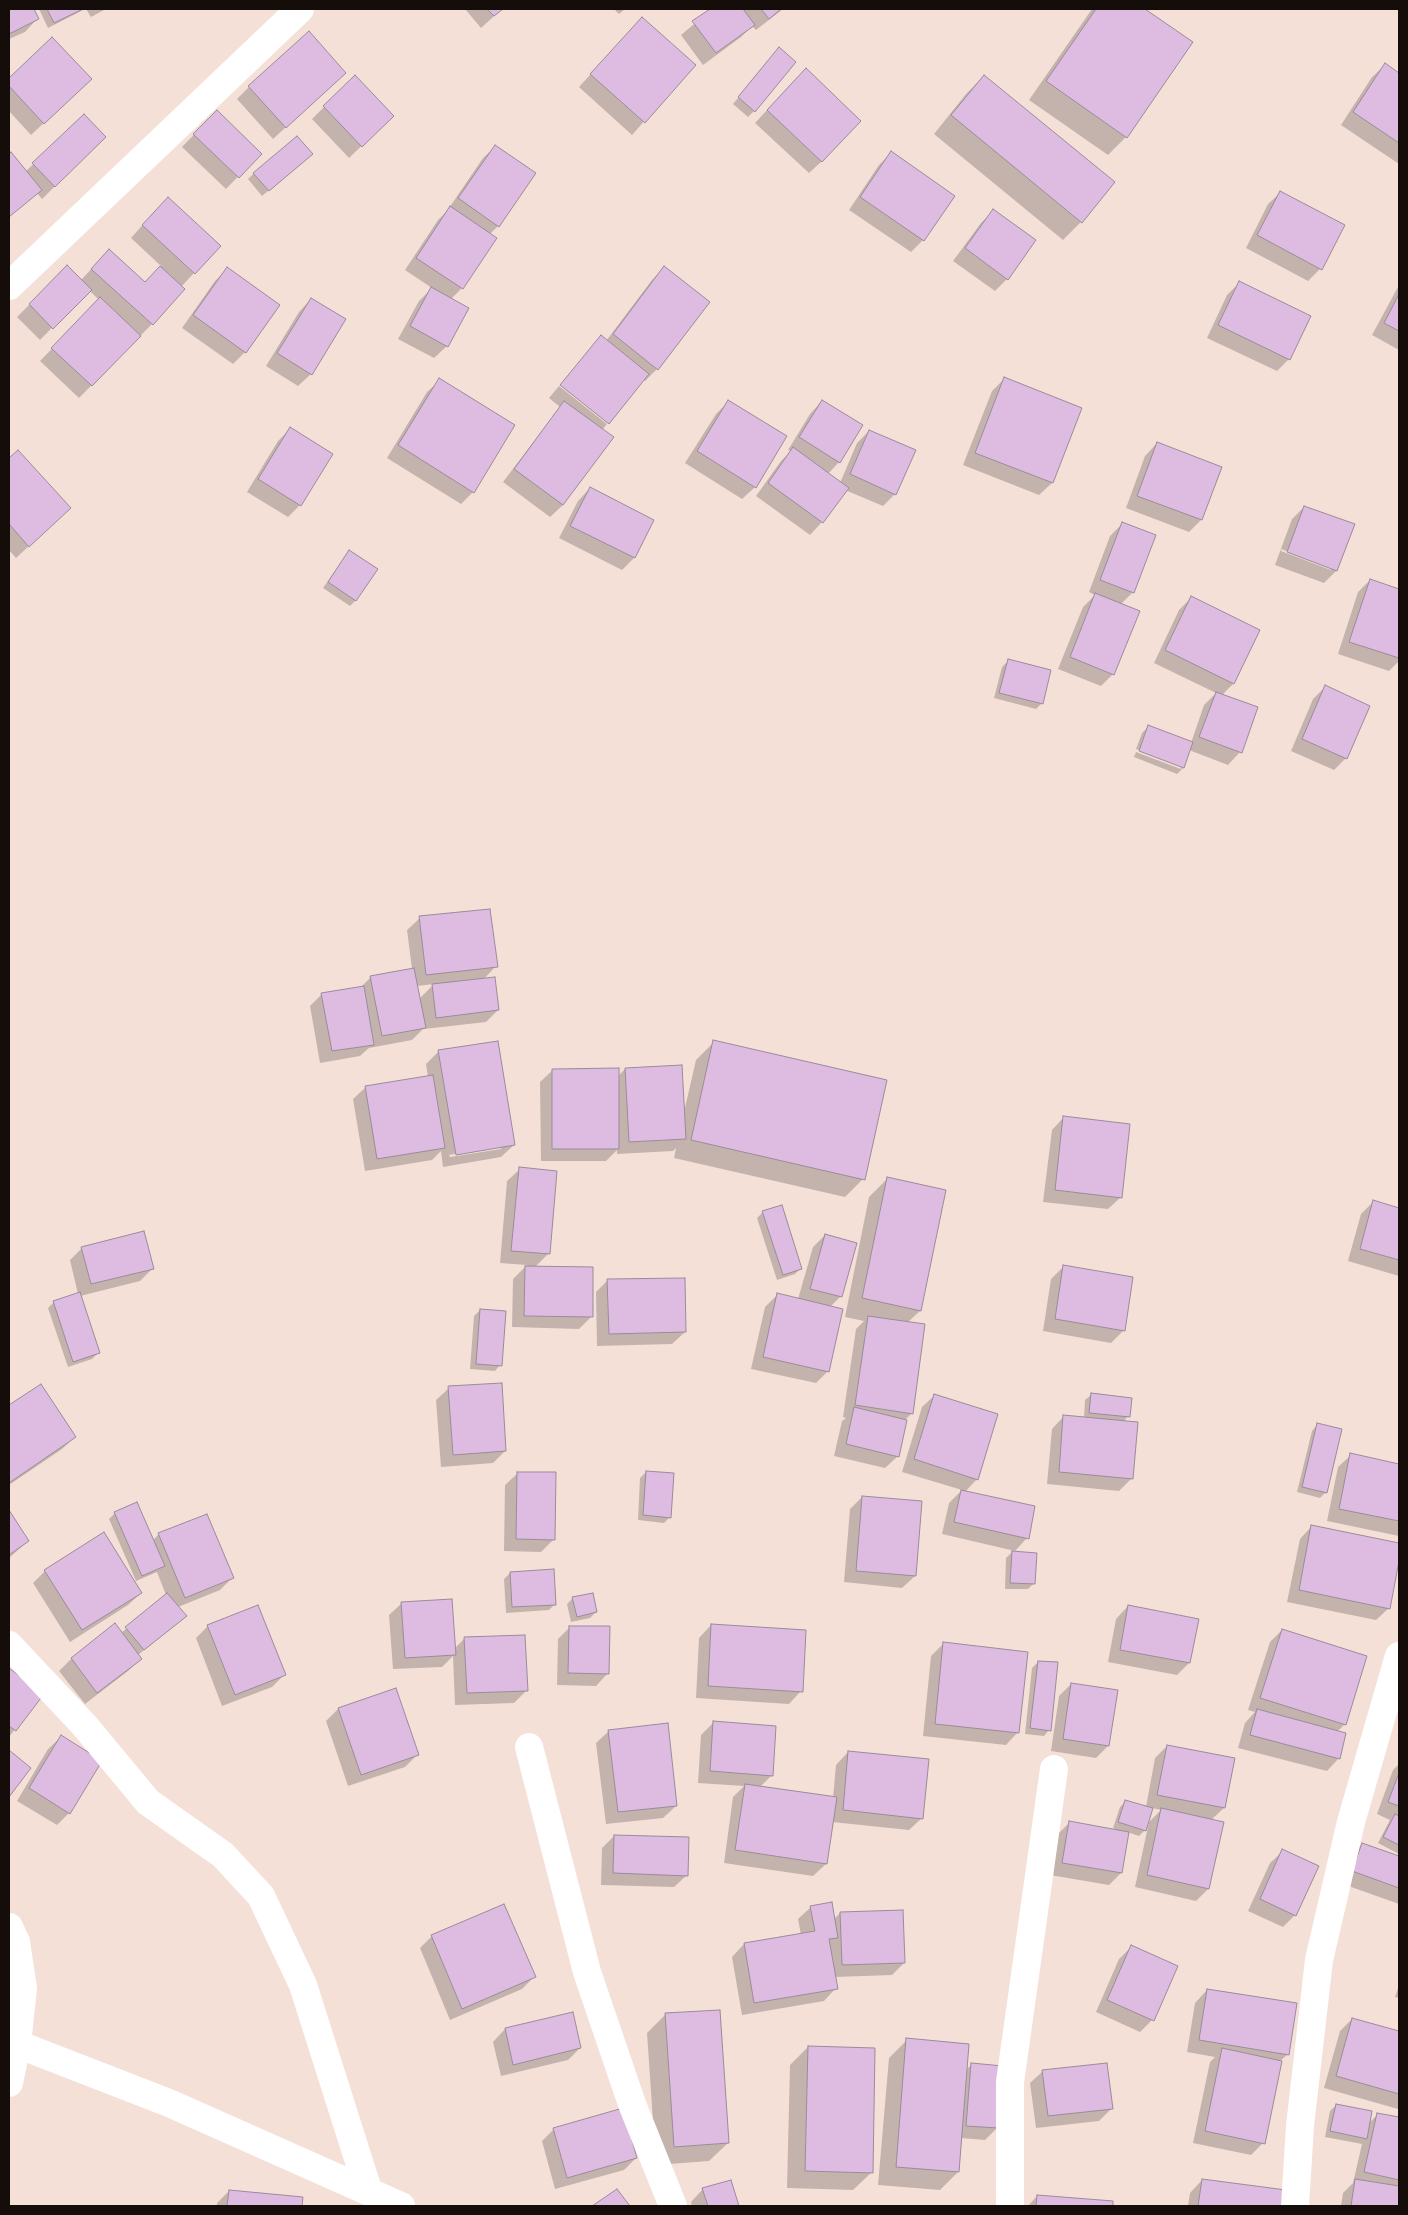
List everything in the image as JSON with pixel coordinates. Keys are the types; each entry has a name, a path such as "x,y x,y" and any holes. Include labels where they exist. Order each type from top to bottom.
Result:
{"street":[{"path":"9,286 300,9"},
{"path":"9,1645 85,1726 148,1802 222,1855 261,1896 303,1985 368,2190"},
{"path":"1295,2206 1300,2126 1319,1960 1351,1822 1399,1656"},
{"path":"529,1747 587,1972 632,2104 673,2206"},
{"path":"1010,2206 1010,2082 1054,1769"},
{"path":"9,1927 16,1942 23,1988 18,2044 9,2083"},
{"path":"18,2044 169,2103 401,2206"}],"building":[{"path":"9,9 34,9 39,19 9,34"},
{"path":"47,9 83,9 54,23"},
{"path":"487,9 503,9 494,16"},
{"path":"710,9 743,9 755,25 716,53 692,21"},
{"path":"761,9 781,9 769,19"},
{"path":"1096,9 1145,9 1193,42 1127,138 1046,81"},
{"path":"642,17 696,65 645,123 590,74"},
{"path":"309,31 346,73 286,128 248,86"},
{"path":"52,37 92,79 44,124 9,86 9,78"},
{"path":"779,47 796,62 755,112 738,97"},
{"path":"1385,63 1399,73 1399,143 1353,112"},
{"path":"806,68 861,121 822,162 767,110"},
{"path":"355,75 394,116 362,147 323,106"},
{"path":"984,75 1115,182 1082,223 951,115"},
{"path":"217,110 262,154 239,178 193,134"},
{"path":"84,114 106,137 55,187 32,163"},
{"path":"297,136 313,154 269,191 253,173"},
{"path":"495,145 536,173 499,227 458,198"},
{"path":"891,151 955,196 924,241 860,197"},
{"path":"11,152 42,190 9,217 9,154"},
{"path":"1280,191 1345,225 1322,270 1257,235"},
{"path":"168,197 221,246 195,274 142,225"},
{"path":"450,206 497,238 463,289 416,258"},
{"path":"993,209 1036,240 1008,280 965,248"},
{"path":"109,249 145,282 160,266 185,289 153,325 91,269"},
{"path":"67,265 92,290 53,329 29,304"},
{"path":"664,266 710,302 658,370 613,334"},
{"path":"227,267 280,305 246,353 193,315"},
{"path":"1239,281 1311,316 1290,360 1218,325"},
{"path":"431,287 469,308 448,347 410,326"},
{"path":"1399,294 1399,331 1384,323"},
{"path":"100,297 141,336 92,386 51,348"},
{"path":"311,298 346,319 312,375 277,353"},
{"path":"601,335 649,374 609,424 560,385"},
{"path":"1004,377 1082,408 1053,483 975,453"},
{"path":"439,378 515,425 474,493 398,445"},
{"path":"728,400 787,436 756,488 697,451"},
{"path":"822,400 863,425 840,463 799,437"},
{"path":"564,401 614,437 563,505 514,469"},
{"path":"290,427 333,454 301,506 258,479"},
{"path":"869,430 916,450 896,495 850,474"},
{"path":"1157,442 1222,467 1202,520 1137,496"},
{"path":"793,447 849,488 823,523 768,483"},
{"path":"18,450 71,508 29,547 9,524 9,458"},
{"path":"590,487 654,520 635,558 570,526"},
{"path":"1304,506 1355,524 1337,571 1287,552"},
{"path":"1122,522 1156,535 1134,593 1100,580"},
{"path":"349,550 378,569 356,601 328,582"},
{"path":"1370,579 1399,589 1399,658 1349,642"},
{"path":"1095,593 1140,611 1114,675 1070,657"},
{"path":"1191,596 1260,630 1234,684 1165,650"},
{"path":"1008,659 1051,670 1043,704 999,693"},
{"path":"1325,685 1370,706 1347,759 1302,739"},
{"path":"1216,692 1258,707 1242,753 1199,737"},
{"path":"1148,725 1193,742 1184,768 1139,751"},
{"path":"490,909 498,967 426,975 419,916"},
{"path":"414,968 426,1028 382,1036 370,976"},
{"path":"495,977 499,1010 436,1018 432,984"},
{"path":"364,986 374,1045 332,1051 321,993"},
{"path":"713,1040 887,1080 865,1180 691,1140"},
{"path":"498,1041 515,1145 456,1155 438,1050"},
{"path":"682,1065 686,1139 629,1142 625,1068"},
{"path":"619,1068 619,1149 552,1149 552,1069"},
{"path":"433,1075 445,1148 377,1159 365,1086"},
{"path":"1063,1116 1130,1124 1122,1198 1055,1190"},
{"path":"519,1167 557,1171 550,1254 511,1251"},
{"path":"887,1177 946,1190 921,1311 862,1298"},
{"path":"1373,1200 1399,1208 1399,1260 1360,1249"},
{"path":"782,1205 802,1269 783,1275 762,1211"},
{"path":"144,1231 154,1269 91,1284 81,1247"},
{"path":"825,1234 857,1243 842,1297 810,1289"},
{"path":"1063,1265 1133,1277 1125,1331 1055,1319"},
{"path":"525,1266 593,1267 593,1317 524,1316"},
{"path":"685,1278 686,1332 609,1334 607,1279"},
{"path":"80,1292 100,1353 73,1362 53,1301"},
{"path":"777,1293 843,1309 829,1372 763,1357"},
{"path":"480,1309 506,1311 502,1366 476,1364"},
{"path":"868,1316 925,1324 913,1414 855,1405"},
{"path":"502,1383 506,1451 453,1455 448,1386"},
{"path":"41,1384 76,1437 9,1483 9,1405"},
{"path":"1091,1393 1132,1398 1130,1417 1089,1413"},
{"path":"934,1394 998,1414 978,1480 914,1459"},
{"path":"854,1407 907,1420 899,1457 846,1444"},
{"path":"1063,1415 1138,1422 1133,1479 1059,1472"},
{"path":"1317,1423 1342,1429 1327,1493 1302,1487"},
{"path":"1350,1453 1399,1464 1399,1521 1339,1509"},
{"path":"646,1471 674,1473 671,1518 643,1515"},
{"path":"517,1472 556,1472 555,1540 516,1539"},
{"path":"961,1490 1035,1506 1029,1539 954,1522"},
{"path":"862,1496 922,1501 916,1576 856,1571"},
{"path":"137,1502 165,1566 142,1576 114,1512"},
{"path":"9,1510 29,1541 9,1555"},
{"path":"207,1514 234,1578 185,1598 158,1533"},
{"path":"1311,1525 1399,1543 1399,1561 1390,1609 1299,1590"},
{"path":"104,1532 142,1593 82,1630 44,1570"},
{"path":"1012,1551 1037,1553 1035,1584 1010,1583"},
{"path":"554,1569 556,1605 512,1607 510,1572"},
{"path":"167,1593 187,1616 144,1650 125,1627"},
{"path":"593,1593 597,1612 577,1617 572,1597"},
{"path":"452,1599 456,1655 405,1658 401,1602"},
{"path":"258,1605 286,1675 235,1695 207,1625"},
{"path":"1128,1605 1199,1619 1190,1663 1120,1650"},
{"path":"115,1623 142,1659 97,1693 71,1658"},
{"path":"711,1624 806,1630 803,1692 708,1686"},
{"path":"569,1626 610,1626 609,1674 568,1673"},
{"path":"1282,1629 1367,1656 1346,1725 1260,1698"},
{"path":"525,1635 528,1691 467,1693 464,1637"},
{"path":"943,1642 1028,1652 1019,1733 935,1724"},
{"path":"1038,1661 1058,1662 1051,1731 1030,1728"},
{"path":"9,1668 44,1694 16,1731 9,1726"},
{"path":"1071,1683 1118,1690 1109,1746 1063,1739"},
{"path":"396,1688 419,1755 361,1775 338,1708"},
{"path":"1257,1709 1346,1733 1340,1759 1250,1735"},
{"path":"713,1721 776,1726 773,1776 710,1771"},
{"path":"668,1723 677,1806 618,1812 608,1730"},
{"path":"61,1735 102,1761 70,1814 29,1788"},
{"path":"1167,1745 1235,1758 1225,1808 1157,1795"},
{"path":"9,1750 31,1768 9,1797"},
{"path":"848,1751 929,1759 923,1819 843,1810"},
{"path":"1399,1773 1399,1806 1388,1802"},
{"path":"745,1784 837,1797 827,1864 735,1850"},
{"path":"1125,1800 1153,1808 1146,1831 1118,1822"},
{"path":"1161,1808 1224,1822 1209,1889 1147,1875"},
{"path":"1395,1814 1399,1816 1399,1845 1383,1837"},
{"path":"1069,1821 1129,1832 1122,1873 1062,1863"},
{"path":"614,1835 689,1837 688,1876 613,1873"},
{"path":"1362,1843 1399,1856 1399,1888 1352,1871"},
{"path":"1282,1849 1319,1866 1296,1916 1260,1899"},
{"path":"832,1902 838,1938 829,1939 838,1989 754,2003 744,1943 815,1931 810,1906"},
{"path":"504,1904 536,1977 462,2009 431,1935"},
{"path":"903,1910 905,1963 842,1965 840,1912"},
{"path":"1131,1945 1178,1966 1154,2021 1107,2000"},
{"path":"1207,1989 1297,2003 1289,2055 1199,2040"},
{"path":"720,2010 729,2143 674,2147 665,2013"},
{"path":"573,2012 581,2048 513,2065 505,2028"},
{"path":"1352,2018 1399,2031 1399,2094 1336,2076"},
{"path":"906,2038 969,2044 959,2172 896,2167"},
{"path":"808,2046 875,2048 873,2173 805,2171"},
{"path":"1222,2048 1282,2061 1265,2144 1205,2131"},
{"path":"971,2063 1003,2066 998,2128 966,2126"},
{"path":"1107,2063 1113,2109 1048,2116 1042,2070"},
{"path":"1336,2104 1372,2111 1367,2139 1330,2131"},
{"path":"623,2108 637,2158 567,2178 553,2128"},
{"path":"1377,2113 1399,2117 1399,2180 1364,2172"},
{"path":"1202,2179 1286,2190 1284,2206 1198,2206"},
{"path":"1355,2179 1399,2186 1399,2206 1351,2206"},
{"path":"731,2180 739,2206 708,2206 702,2188"},
{"path":"617,2189 630,2206 592,2206"},
{"path":"229,2190 303,2197 302,2206 227,2206"},
{"path":"1037,2195 1113,2201 1113,2206 1036,2206"}]}
